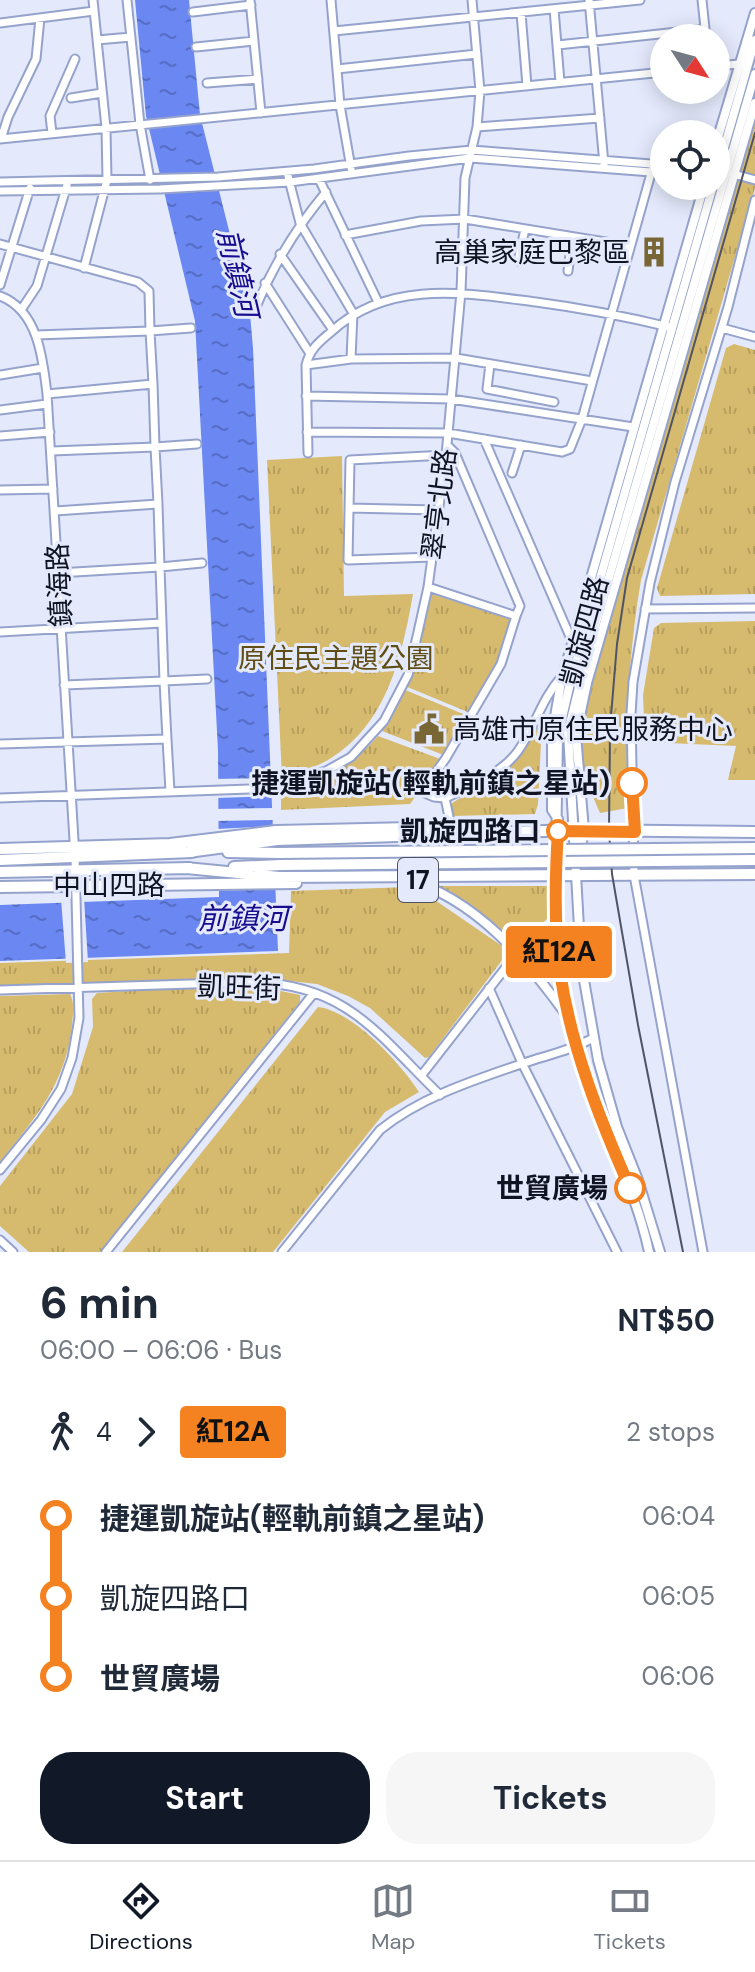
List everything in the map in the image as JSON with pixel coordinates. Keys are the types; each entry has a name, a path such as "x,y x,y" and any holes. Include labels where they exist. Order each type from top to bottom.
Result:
{"main road":[{"name":"17","path":"218,850 276,836 451,826 546,825 558,831"},
{"name":"17","path":"276,836 579,830 755,832"},
{"name":"中山四路","path":"0,860 170,844 218,836 276,836"},
{"name":"17","path":"218,850 278,853 755,848"},
{"name":"中山四路","path":"0,849 74,852 218,850"},
{"name":"17","path":"279,875 755,860"},
{"name":"中山四路","path":"0,872 186,868 279,875"},
{"name":"17","path":"279,875 411,880 547,879 556,873"},
{"name":"17","path":"279,875 755,874"},
{"name":"中山四路","path":"0,887 219,886 279,875"}],"street":[{"path":"84,268 107,180 106,128 93,0"},
{"path":"127,0 143,124 156,183"},
{"path":"331,0 340,105 352,174"},
{"name":"翠亨北路","path":"170,791 276,788 326,771 351,757 384,721 408,675 428,587 456,358 465,178 477,127 480,91 472,0"},
{"path":"334,31 640,0"},
{"path":"702,0 704,24"},
{"path":"193,12 250,2 261,113"},
{"path":"589,3 604,165"},
{"path":"554,9 560,82"},
{"path":"0,23 94,11"},
{"path":"521,13 527,86"},
{"path":"723,120 755,13"},
{"path":"40,18 36,59 4,115 1,139 650,73"},
{"path":"97,40 131,37"},
{"path":"558,45 650,37"},
{"name":"凱旋四路","path":"730,141 755,40"},
{"path":"196,47 254,41"},
{"path":"337,69 477,54"},
{"path":"52,133 50,116 75,59"},
{"path":"730,65 739,64"},
{"name":"凱旋四路","path":"730,149 755,74"},
{"path":"207,83 258,79"},
{"path":"71,98 102,93"},
{"name":"凱旋四路","path":"730,156 755,103"},
{"path":"477,127 600,118"},
{"path":"0,182 69,179 215,187 319,179 471,154"},
{"path":"0,191 106,189 471,154 650,169"},
{"path":"314,169 378,302"},
{"path":"287,172 300,223 353,313 351,359"},
{"path":"730,175 755,180"},
{"path":"307,432 448,433 562,452 570,449 582,419 650,176"},
{"path":"21,310 37,286 69,179"},
{"path":"0,285 33,180"},
{"path":"254,312 280,254 300,223 326,192"},
{"name":"凱旋四路","path":"558,819 552,810 552,734 563,674 633,427 676,329 701,200"},
{"name":"凱旋四路","path":"660,1252 638,1180 617,1127 593,1038 581,963 576,735 709,200"},
{"name":"凱旋四路","path":"558,819 558,735 570,683 714,200"},
{"name":"凱旋四路","path":"703,1252 634,875 631,714 645,609 675,482 722,328 755,200"},
{"path":"345,235 421,221 465,219 630,246"},
{"path":"518,261 525,229"},
{"path":"568,271 572,237"},
{"path":"0,244 145,286 149,291 170,791 0,798"},
{"path":"280,254 333,330"},
{"path":"265,283 309,352"},
{"path":"308,453 306,365 309,352 353,313 378,302 407,295 461,292 611,313 676,329"},
{"name":"鎮海路","path":"0,296 21,310 36,335 47,394 75,869 79,988 76,1039 61,1089 41,1120 0,1170"},
{"path":"36,335 191,328"},
{"path":"722,328 755,337"},
{"path":"306,365 351,359 456,358 592,381"},
{"path":"490,364 487,389 554,402"},
{"path":"0,375 43,368"},
{"path":"47,394 153,384"},
{"path":"306,396 451,399 633,427"},
{"path":"0,410 47,404"},
{"path":"0,436 50,432"},
{"path":"484,439 572,641"},
{"path":"52,451 197,444"},
{"path":"447,445 455,453 520,606 501,664 446,758 422,792 445,798 474,785 507,761 518,750 540,706 563,674"},
{"path":"512,473 521,445"},
{"path":"432,557 348,560 350,460 446,455"},
{"path":"0,490 53,489"},
{"path":"55,511 158,504"},
{"path":"349,508 437,510"},
{"path":"58,573 202,563"},
{"path":"428,587 516,616"},
{"path":"645,609 755,608"},
{"path":"0,632 162,623"},
{"path":"64,685 207,679"},
{"path":"0,744 167,739"},
{"path":"445,798 451,826"},
{"path":"558,819 556,921 561,974 578,1046 609,1140 630,1188 649,1252"},
{"path":"392,875 411,880 469,911 518,954 572,1023"},
{"path":"421,1076 518,954 556,921"},
{"name":"凱旺街","path":"0,990 264,983 314,993 348,1007 364,1019 440,1095"},
{"path":"489,988 522,1063 617,1252"},
{"path":"106,1252 314,993"},
{"path":"282,1252 380,1130 400,1114 424,1100 593,1038"},
{"path":"0,1240 13,1252"}],"green space":[{"path":"755,112 755,188 641,580 628,694 628,808 600,813 586,775 580,744 590,684"},
{"path":"734,344 755,350 755,594 660,596 657,588 726,348"},
{"name":"原住民主題公園","path":"342,456 344,596 413,594 397,665 378,708 365,728 328,760 282,778 267,460"},
{"path":"429,593 511,619 498,663 470,713 405,686"},
{"path":"755,621 755,780 728,780 736,746 645,742 643,695 654,628 661,623"},
{"path":"403,689 468,716 446,756 382,731"},
{"path":"536,721 542,722 535,814 453,816 451,804 502,773 521,749"},
{"path":"378,736 443,760 410,804 281,810 281,789 335,772 356,758"},
{"path":"439,886 548,886 549,917 520,945 469,904"},
{"path":"409,887 429,896 502,946 506,955 429,1057 425,1058 370,1008 317,984 262,978 0,987 0,963 289,953 291,891"},
{"path":"163,989 271,989 300,995 300,1002 100,1252 29,1252 0,1226 0,1186 72,1094 93,1027 92,999 97,993"},
{"path":"70,994 73,1017 69,1046 56,1083 0,1162 0,996"},
{"path":"318,1007 332,1011 361,1028 401,1067 419,1092 385,1112 273,1252 122,1252"}],"water":[{"name":"前鎮河","path":"135,0 189,0 200,115 250,314 278,951 0,961 0,905 219,897 218,750 195,321 146,116"}],"pier":[{"path":"274,778 275,796 215,798 214,779"},
{"path":"277,808 277,820 214,821 214,809"},
{"path":"276,826 278,889 216,891 216,829"},
{"path":"84,898 88,962 66,963 61,899"}],"tram line":[{"path":"683,1252 612,874 609,831 610,728 617,644 627,578 755,133"}],"bus line":[{"name":"紅12A","path":"630,1188 584,1069 572,1023 561,974 556,921 556,868 558,831 635,832 632,783"}],"place":[{"name":"高巢家庭巴黎區","path":"654,252"},
{"name":"高雄市原住民服務中心","path":"429,729"},
{"name":"捷運凱旋站(輕軌前鎮之星站)","path":"632,783"},
{"name":"凱旋四路口","path":"558,831"},
{"name":"世貿廣場","path":"630,1188"}]}
